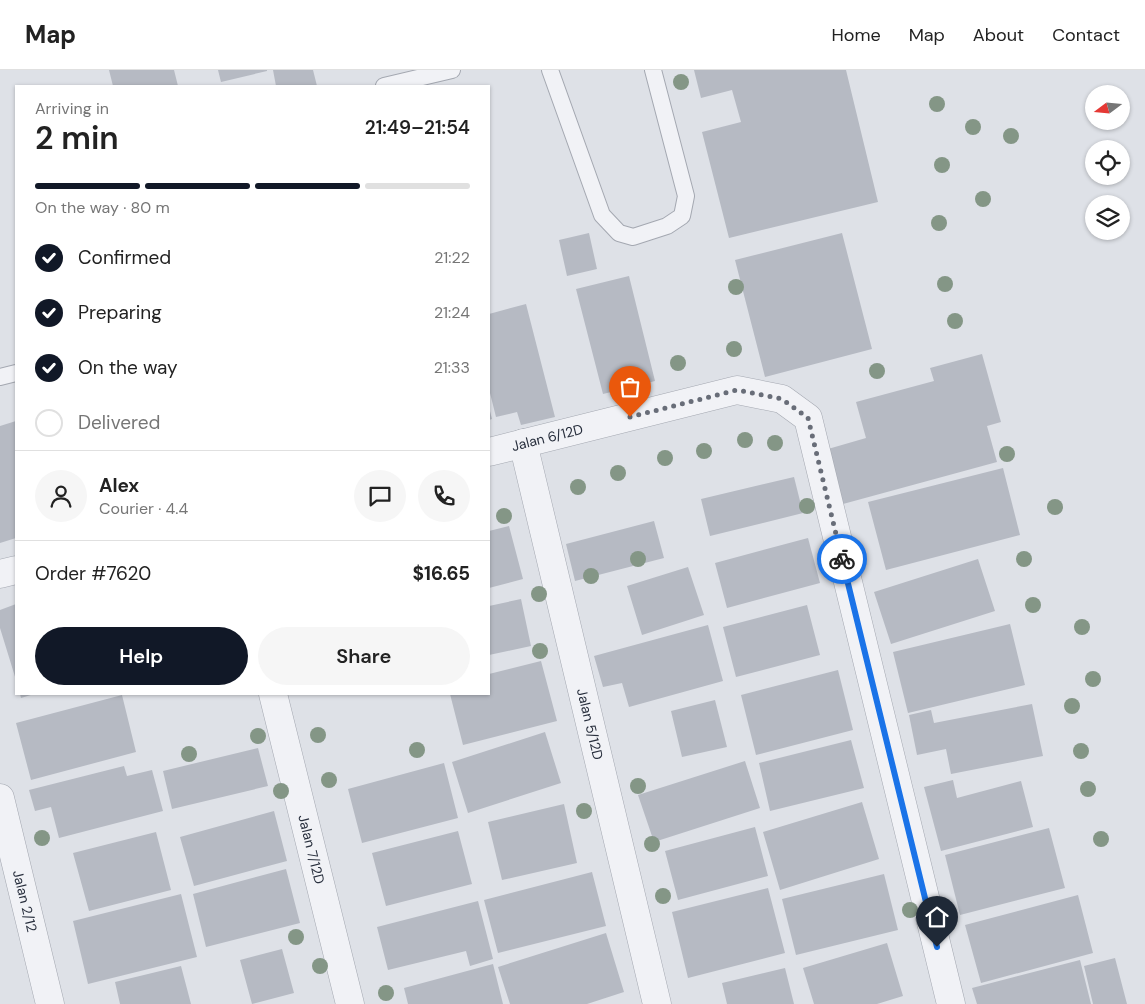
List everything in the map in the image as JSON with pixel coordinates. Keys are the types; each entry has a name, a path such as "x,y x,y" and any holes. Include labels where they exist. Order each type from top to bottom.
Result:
{"street":[{"name":"Jalan 6/12D","path":"490,452 737,390 782,399 808,418 951,1004"},
{"name":"Jalan 5/12D","path":"523,443 657,1004"},
{"path":"0,574 15,570"},
{"name":"Jalan 7/12D","path":"273,695 350,1004"},
{"name":"Jalan 2/12","path":"0,798 50,1004"}],"lane":[{"path":"388,85 452,70"},
{"path":"550,70 602,215 619,233 633,237 666,226 682,216 686,196 653,70"},
{"path":"0,377 15,373"}],"building":[{"path":"109,70 174,70 178,85 113,85"},
{"path":"218,70 267,70 267,71 221,82"},
{"path":"273,70 313,70 317,85 276,85"},
{"path":"694,70 846,70 878,202 729,238 702,132 741,122 732,90 701,98"},
{"path":"589,233 597,269 567,276 559,240"},
{"path":"842,233 872,349 765,377 735,260"},
{"path":"629,276 655,381 603,394 576,289"},
{"path":"526,304 555,417 521,425 517,412 496,417 490,393 490,314"},
{"path":"982,354 1001,422 987,426 997,462 843,504 828,449 866,438 856,402 934,381 930,368"},
{"path":"15,421 15,538 0,543 0,426"},
{"path":"1003,468 1020,535 886,570 868,502"},
{"path":"794,477 803,513 710,536 701,499"},
{"path":"654,521 664,558 575,581 566,544"},
{"path":"509,526 523,579 490,588 490,531"},
{"path":"808,538 820,583 727,608 715,563"},
{"path":"978,559 995,611 891,644 874,592"},
{"path":"688,567 704,615 642,635 627,586"},
{"path":"521,599 531,646 490,655 490,606"},
{"path":"15,604 15,677 0,628 0,610"},
{"path":"807,605 820,655 736,677 723,627"},
{"path":"1010,624 1025,685 908,713 893,652"},
{"path":"708,625 723,681 629,707 622,683 603,687 594,656"},
{"path":"541,661 557,721 463,745 450,695 490,695 490,674"},
{"path":"838,670 853,730 756,755 741,695"},
{"path":"20,695 31,695 21,698"},
{"path":"122,695 136,752 31,780 16,723"},
{"path":"715,700 727,747 682,757 671,711"},
{"path":"1032,704 1043,756 951,774 946,749 917,755 909,715 931,710 934,723"},
{"path":"545,732 561,783 468,813 452,762"},
{"path":"851,740 864,788 770,811 759,763"},
{"path":"258,748 268,786 172,809 163,771"},
{"path":"745,761 760,808 654,842 638,795"},
{"path":"444,763 458,818 362,843 348,789"},
{"path":"124,766 127,776 152,770 163,811 59,838 51,807 35,811 29,790"},
{"path":"953,780 957,798 1021,781 1033,827 941,851 924,787"},
{"path":"862,802 879,859 780,890 763,832"},
{"path":"564,804 577,863 502,880 488,822"},
{"path":"274,811 287,861 194,886 180,837"},
{"path":"755,827 768,876 678,900 665,851"},
{"path":"1049,828 1065,888 960,915 945,855"},
{"path":"458,831 472,884 386,906 372,853"},
{"path":"156,832 171,890 89,911 73,853"},
{"path":"286,869 300,923 206,947 193,894"},
{"path":"592,872 606,926 498,953 484,900"},
{"path":"884,874 898,930 796,955 782,899"},
{"path":"768,888 785,953 688,978 672,912"},
{"path":"181,894 197,957 88,984 73,921"},
{"path":"1078,895 1093,953 981,983 965,925"},
{"path":"478,901 493,959 470,966 466,951 388,970 377,927"},
{"path":"606,933 624,992 587,1004 510,1004 498,967"},
{"path":"887,943 903,996 877,1004 814,1004 803,968"},
{"path":"282,949 294,993 252,1004 240,960"},
{"path":"1115,958 1127,1004 1093,1004 1084,966"},
{"path":"1080,960 1091,1004 977,1004 972,988"},
{"path":"493,964 503,1004 408,1004 404,988"},
{"path":"181,966 191,1004 120,1004 115,982"},
{"path":"785,968 794,1004 727,1004 722,983"}],"way so far":[{"path":"630,417 737,390 782,399 808,418 842,559"}],"route":[{"path":"842,559 937,947"}]}
